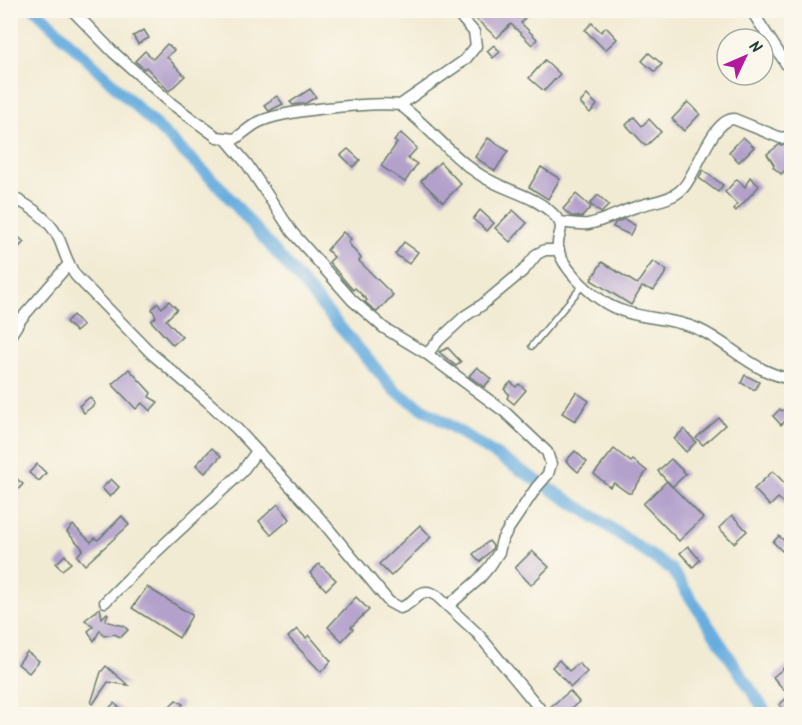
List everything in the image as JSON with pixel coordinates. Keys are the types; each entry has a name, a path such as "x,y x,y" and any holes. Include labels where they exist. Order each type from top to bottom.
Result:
{"street":[{"path":"72,10 113,52 172,104 217,137 226,140 235,139 257,123 290,113 360,105 400,105 465,60 476,46 474,32 455,10"},
{"path":"751,10 792,73"},
{"path":"400,105 481,176 543,205 560,222 562,231 558,241 559,250 565,263 583,285 601,300 620,311 665,319 700,329 763,370 792,380"},
{"path":"560,222 585,224 603,221 635,207 670,197 684,188 700,157 723,123 729,119 781,138 792,136"},
{"path":"226,140 247,164 292,232 352,300 384,328 427,354 505,412 547,452 551,464 548,474 509,528 490,566 478,580 448,606"},
{"path":"10,196 32,208 54,230 68,265 76,276 147,350 207,401 258,452 317,515 395,607 406,607 423,592 430,592 478,634 544,714"},
{"path":"427,354 465,316 524,270 537,254 545,250 559,250"},
{"path":"10,336 21,319 68,265"},
{"path":"105,602 241,473 258,452"}],"lane":[{"path":"532,346 583,285"}],"building":[{"path":"496,10 531,10 521,23 537,39 532,45 511,24 497,38 475,18 482,11 489,17"},
{"path":"592,23 601,32 606,27 617,39 605,50 585,30"},
{"path":"144,30 149,38 138,44 133,36"},
{"path":"167,44 174,50 167,57 185,76 169,91 146,67 144,69 135,61 145,51 153,59"},
{"path":"494,45 500,52 493,58 487,51"},
{"path":"649,53 662,64 655,72 642,61"},
{"path":"545,60 560,74 544,91 529,78"},
{"path":"310,89 316,97 306,103 293,105 290,102"},
{"path":"587,95 597,105 590,113 580,103"},
{"path":"277,96 283,104 269,111 264,105"},
{"path":"688,102 700,114 684,131 672,119"},
{"path":"634,117 642,126 649,119 661,132 646,146 626,125"},
{"path":"401,133 417,148 408,158 417,164 405,182 381,166 397,143 394,141"},
{"path":"743,137 754,147 739,162 729,152"},
{"path":"488,138 508,151 495,171 475,157"},
{"path":"779,145 786,145 792,152 792,164 781,174 773,167 767,154"},
{"path":"348,149 360,160 353,167 341,155"},
{"path":"440,162 461,184 443,202 421,181"},
{"path":"541,167 560,179 548,199 529,187"},
{"path":"703,170 723,185 718,192 699,178"},
{"path":"750,177 759,186 736,211 734,209 737,204 725,192 737,179 745,187"},
{"path":"576,194 591,207 582,217 571,216 563,209"},
{"path":"598,195 609,205 601,213 590,204"},
{"path":"480,210 494,223 487,231 473,219"},
{"path":"513,210 527,223 510,242 495,228"},
{"path":"624,219 635,225 630,235 613,227 615,223"},
{"path":"10,229 24,242 10,256"},
{"path":"343,232 351,239 348,242 361,258 359,261 393,295 377,312 365,302 367,300 355,288 353,290 329,262 334,257 327,250"},
{"path":"404,242 418,252 409,264 395,254"},
{"path":"653,261 667,271 654,290 642,287 631,305 591,280 602,262 637,284"},
{"path":"169,301 177,309 166,320 182,337 173,345 151,321 156,317 152,309 158,303 162,308"},
{"path":"73,315 83,326 76,332 66,322"},
{"path":"448,348 461,362 456,366 439,352"},
{"path":"477,367 491,379 484,387 469,376"},
{"path":"129,369 151,393 149,397 158,402 150,411 142,403 136,409 112,384"},
{"path":"745,375 759,382 755,390 741,383"},
{"path":"511,382 516,387 519,384 526,390 514,404 507,398 509,394 504,389"},
{"path":"576,392 589,401 575,421 562,413"},
{"path":"90,397 95,404 84,413 79,406"},
{"path":"792,402 792,414 781,425 773,416"},
{"path":"719,418 725,425 703,445 696,438"},
{"path":"684,429 696,442 686,452 674,439"},
{"path":"212,448 221,456 205,473 196,465"},
{"path":"614,449 647,471 631,493 614,483 610,487 594,474"},
{"path":"575,451 587,462 578,472 566,461"},
{"path":"671,459 686,474 672,487 658,471"},
{"path":"37,464 46,473 39,481 29,473"},
{"path":"773,471 792,491 792,510 778,498 770,506 754,489"},
{"path":"10,473 23,484 10,499"},
{"path":"111,479 119,487 110,497 102,488"},
{"path":"667,481 703,518 679,541 643,504"},
{"path":"278,504 290,519 271,535 259,521"},
{"path":"732,515 747,531 734,543 719,528"},
{"path":"122,516 129,525 85,565 77,556 83,549 67,532 73,525 91,542 95,538 98,540"},
{"path":"420,525 431,537 391,576 379,564"},
{"path":"779,536 788,544 782,551 773,542"},
{"path":"489,541 493,546 492,549 480,562 473,554"},
{"path":"688,546 700,560 693,567 680,553"},
{"path":"532,551 549,567 531,585 515,568"},
{"path":"65,555 71,563 62,570 56,564"},
{"path":"319,564 336,580 326,590 310,573"},
{"path":"147,587 192,615 179,638 132,608"},
{"path":"356,597 369,610 351,627 353,629 342,641 328,627"},
{"path":"100,608 102,618 108,614 105,621 124,626 128,630 121,637 114,634 104,636 100,630 94,641 88,631 93,627 85,620"},
{"path":"297,629 306,638 309,635 331,661 321,672 288,637"},
{"path":"27,652 39,661 29,673 18,664"},
{"path":"559,660 569,671 579,663 587,672 571,687 552,667"},
{"path":"792,661 792,714 788,714 779,705 789,696 773,677"},
{"path":"106,666 128,685 108,682 93,704 91,703 101,672"},
{"path":"570,691 579,702 564,714 556,714 550,707"},
{"path":"176,700 183,704 177,714 167,709"},
{"path":"114,703 127,714 104,714"}],"waterway":[{"path":"36,10 219,186 395,391 590,514 672,570 767,714"}]}
